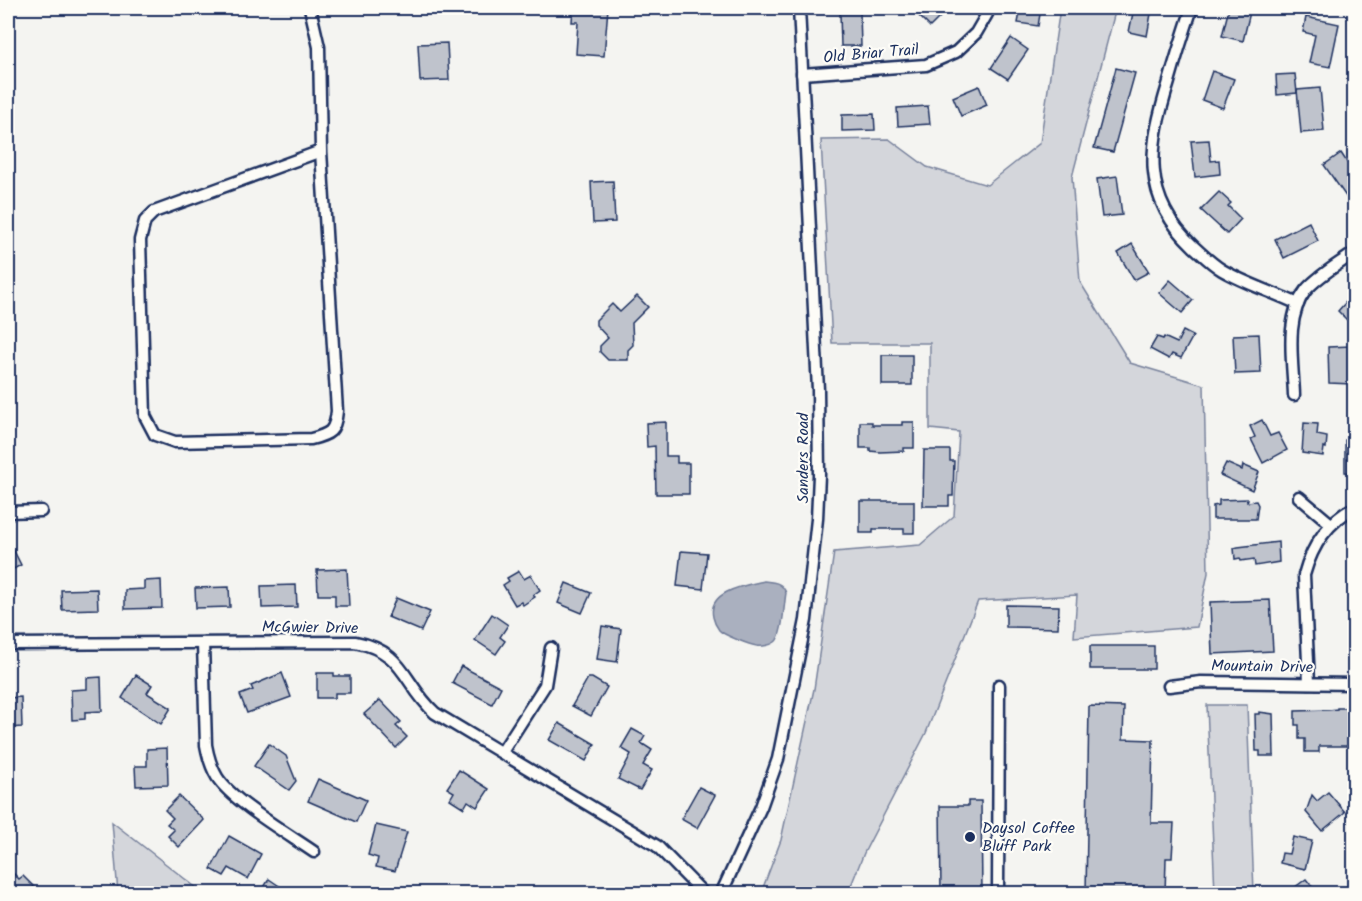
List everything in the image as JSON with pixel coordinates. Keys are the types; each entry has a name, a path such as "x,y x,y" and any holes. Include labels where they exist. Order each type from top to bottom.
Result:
{"street":[{"path":"310,8 319,47 321,151 336,425 328,435 311,439 175,442 155,435 145,416 140,240 145,221 154,212 321,151"},
{"name":"Sanders Road","path":"721,894 761,807 778,759 806,620 817,527 818,390 799,8"},
{"name":"Old Briar Trail","path":"802,74 926,64 956,52 976,33 989,8"},
{"path":"1192,8 1155,131 1153,162 1155,182 1161,201 1167,217 1180,235 1210,262 1298,304"},
{"path":"1294,395 1293,318 1298,304 1315,282 1354,253"},
{"path":"1299,497 1331,524"},
{"path":"1309,683 1304,575 1313,551 1331,524 1354,508"},
{"path":"8,512 41,511"},
{"name":"McGwier Drive","path":"8,644 355,642 369,644 393,658 420,698 435,713 657,846 704,894"},
{"path":"203,643 206,745 216,776 232,794 314,852"},
{"path":"501,752 545,685 551,648"},
{"name":"Mountain Drive","path":"1169,686 1201,682 1354,684"},
{"path":"998,894 999,686"}],"shaded area":[{"path":"1060,8 1116,8 1072,177 1080,282 1130,363 1204,385 1208,573 1197,627 1074,637 1077,595 978,601 926,733 864,853 848,893 761,893 781,840 814,689 834,552 920,545 954,516 959,432 930,429 930,343 832,343 821,140 889,139 927,167 987,185 1040,143"},
{"path":"1207,705 1247,705 1254,893 1215,893"},
{"path":"112,822 203,893 118,893"}],"water":[{"path":"764,581 780,585 786,593 778,639 766,646 757,646 737,640 719,630 713,617 716,601 730,591"}],"building":[{"path":"573,8 608,8 604,56 576,54 578,22 572,22"},
{"path":"924,8 949,8 930,27 917,14"},
{"path":"1021,8 1041,8 1038,26 1018,23"},
{"path":"1134,8 1152,8 1147,36 1129,32"},
{"path":"1229,8 1250,12 1243,41 1222,36"},
{"path":"860,12 861,46 841,46 840,13"},
{"path":"1306,17 1339,24 1330,67 1309,63 1315,35 1303,32"},
{"path":"1011,38 1028,50 1008,79 991,68"},
{"path":"447,43 449,80 420,81 418,44"},
{"path":"1116,68 1135,73 1113,152 1094,148"},
{"path":"1212,71 1234,79 1223,108 1202,100"},
{"path":"1295,74 1297,93 1277,95 1276,75"},
{"path":"979,86 987,105 961,116 953,97"},
{"path":"1320,88 1324,131 1301,133 1297,90"},
{"path":"928,106 930,124 898,126 897,108"},
{"path":"874,114 875,130 842,131 842,115"},
{"path":"1209,140 1211,161 1219,160 1220,174 1195,177 1191,141"},
{"path":"1341,153 1354,173 1354,208 1324,165"},
{"path":"1117,176 1122,215 1102,217 1097,179"},
{"path":"613,181 615,222 593,223 591,182"},
{"path":"1219,192 1231,203 1228,206 1241,219 1227,234 1201,210"},
{"path":"1309,222 1318,241 1284,258 1275,239"},
{"path":"1132,244 1149,272 1134,280 1118,253"},
{"path":"1170,280 1193,300 1182,313 1159,293"},
{"path":"1354,293 1354,327 1338,311"},
{"path":"637,296 648,307 632,323 633,345 628,350 628,360 608,360 600,352 600,346 608,338 596,325 596,320 612,304 620,312"},
{"path":"1183,331 1193,336 1181,358 1172,354 1169,359 1150,349 1157,337 1163,339 1164,337 1177,343"},
{"path":"1259,334 1261,373 1235,374 1233,335"},
{"path":"1351,346 1352,384 1329,383 1328,347"},
{"path":"882,355 912,355 912,385 882,385"},
{"path":"1262,420 1270,436 1278,433 1287,450 1263,463 1251,439 1255,437 1250,426"},
{"path":"666,422 666,456 677,456 677,463 689,463 689,494 656,494 655,446 647,447 646,423"},
{"path":"860,422 872,422 872,425 902,425 902,422 914,422 914,448 904,448 904,451 880,452 870,451 870,448 860,448"},
{"path":"1304,423 1318,424 1317,435 1327,437 1323,456 1302,453"},
{"path":"1345,440 1354,440 1354,473 1345,472"},
{"path":"924,450 950,450 950,461 954,461 953,496 949,496 949,506 923,506"},
{"path":"1226,463 1242,470 1243,465 1259,472 1252,490 1220,475"},
{"path":"1248,499 1247,502 1256,501 1258,505 1256,519 1213,519 1213,506 1219,505 1219,500"},
{"path":"860,501 914,501 914,533 904,533 904,529 873,529 873,533 860,533"},
{"path":"8,539 21,565 8,572"},
{"path":"1278,542 1279,562 1255,566 1254,559 1241,561 1240,558 1235,559 1234,548"},
{"path":"681,551 707,553 703,589 677,586"},
{"path":"347,569 349,606 335,606 335,595 318,595 317,570"},
{"path":"519,571 524,579 531,575 540,590 533,595 535,597 523,605 521,602 515,605 503,585 509,581 507,578"},
{"path":"161,580 162,608 125,609 125,590 144,589 144,581"},
{"path":"566,583 591,593 582,613 558,603"},
{"path":"296,585 297,607 262,608 261,586"},
{"path":"229,587 230,607 196,608 195,588"},
{"path":"97,589 98,609 62,610 61,590"},
{"path":"396,598 430,612 421,631 388,617"},
{"path":"1270,600 1273,651 1212,654 1210,602"},
{"path":"1006,605 1059,606 1058,628 1006,627"},
{"path":"492,614 508,625 500,637 505,641 496,654 475,640"},
{"path":"602,626 621,629 617,662 597,659"},
{"path":"1090,646 1154,646 1154,669 1090,669"},
{"path":"461,666 501,687 492,704 452,683"},
{"path":"282,673 291,697 247,713 240,695 253,690 251,686"},
{"path":"317,673 350,676 350,693 335,693 335,698 317,698"},
{"path":"136,675 152,685 147,693 171,708 161,724 122,698"},
{"path":"101,677 102,711 85,712 85,719 72,720 71,690 87,689 87,678"},
{"path":"588,678 607,687 591,716 572,706"},
{"path":"21,697 22,727 8,728 8,698"},
{"path":"380,700 401,722 396,726 407,737 396,748 364,714"},
{"path":"1089,706 1124,707 1123,739 1153,740 1151,823 1174,823 1172,858 1166,858 1165,894 1086,894"},
{"path":"1350,708 1350,746 1319,746 1319,752 1305,752 1305,739 1299,739 1299,725 1295,725 1295,711"},
{"path":"1259,712 1273,714 1274,756 1260,756 1260,751 1256,751 1255,714"},
{"path":"559,723 595,744 586,761 549,740"},
{"path":"632,729 645,736 641,743 652,750 643,765 652,770 640,790 618,779 631,754 621,748"},
{"path":"269,744 286,756 296,781 289,790 254,766"},
{"path":"167,748 168,785 136,786 135,766 147,766 147,749"},
{"path":"459,770 489,789 477,807 468,801 464,808 450,799 454,792 447,788"},
{"path":"318,779 366,800 356,822 308,801"},
{"path":"699,787 715,795 697,828 681,819"},
{"path":"1328,792 1345,812 1322,831 1306,812 1312,795 1317,801"},
{"path":"179,796 204,820 179,847 168,836 174,830 167,824 173,818 165,810"},
{"path":"968,801 981,801 982,894 941,894 940,806 968,806"},
{"path":"376,825 407,832 395,871 376,867 378,858 368,855"},
{"path":"229,836 261,854 248,879 229,868 224,876 211,869"},
{"path":"1293,837 1312,841 1305,869 1280,863 1282,853 1289,854"},
{"path":"8,868 19,879 23,876 41,894 8,894"},
{"path":"269,879 291,894 260,894"},
{"path":"1306,879 1318,894 1286,894"}],"place":[{"name":"Daysol Coffee Bluff Park","path":"970,837"}]}
